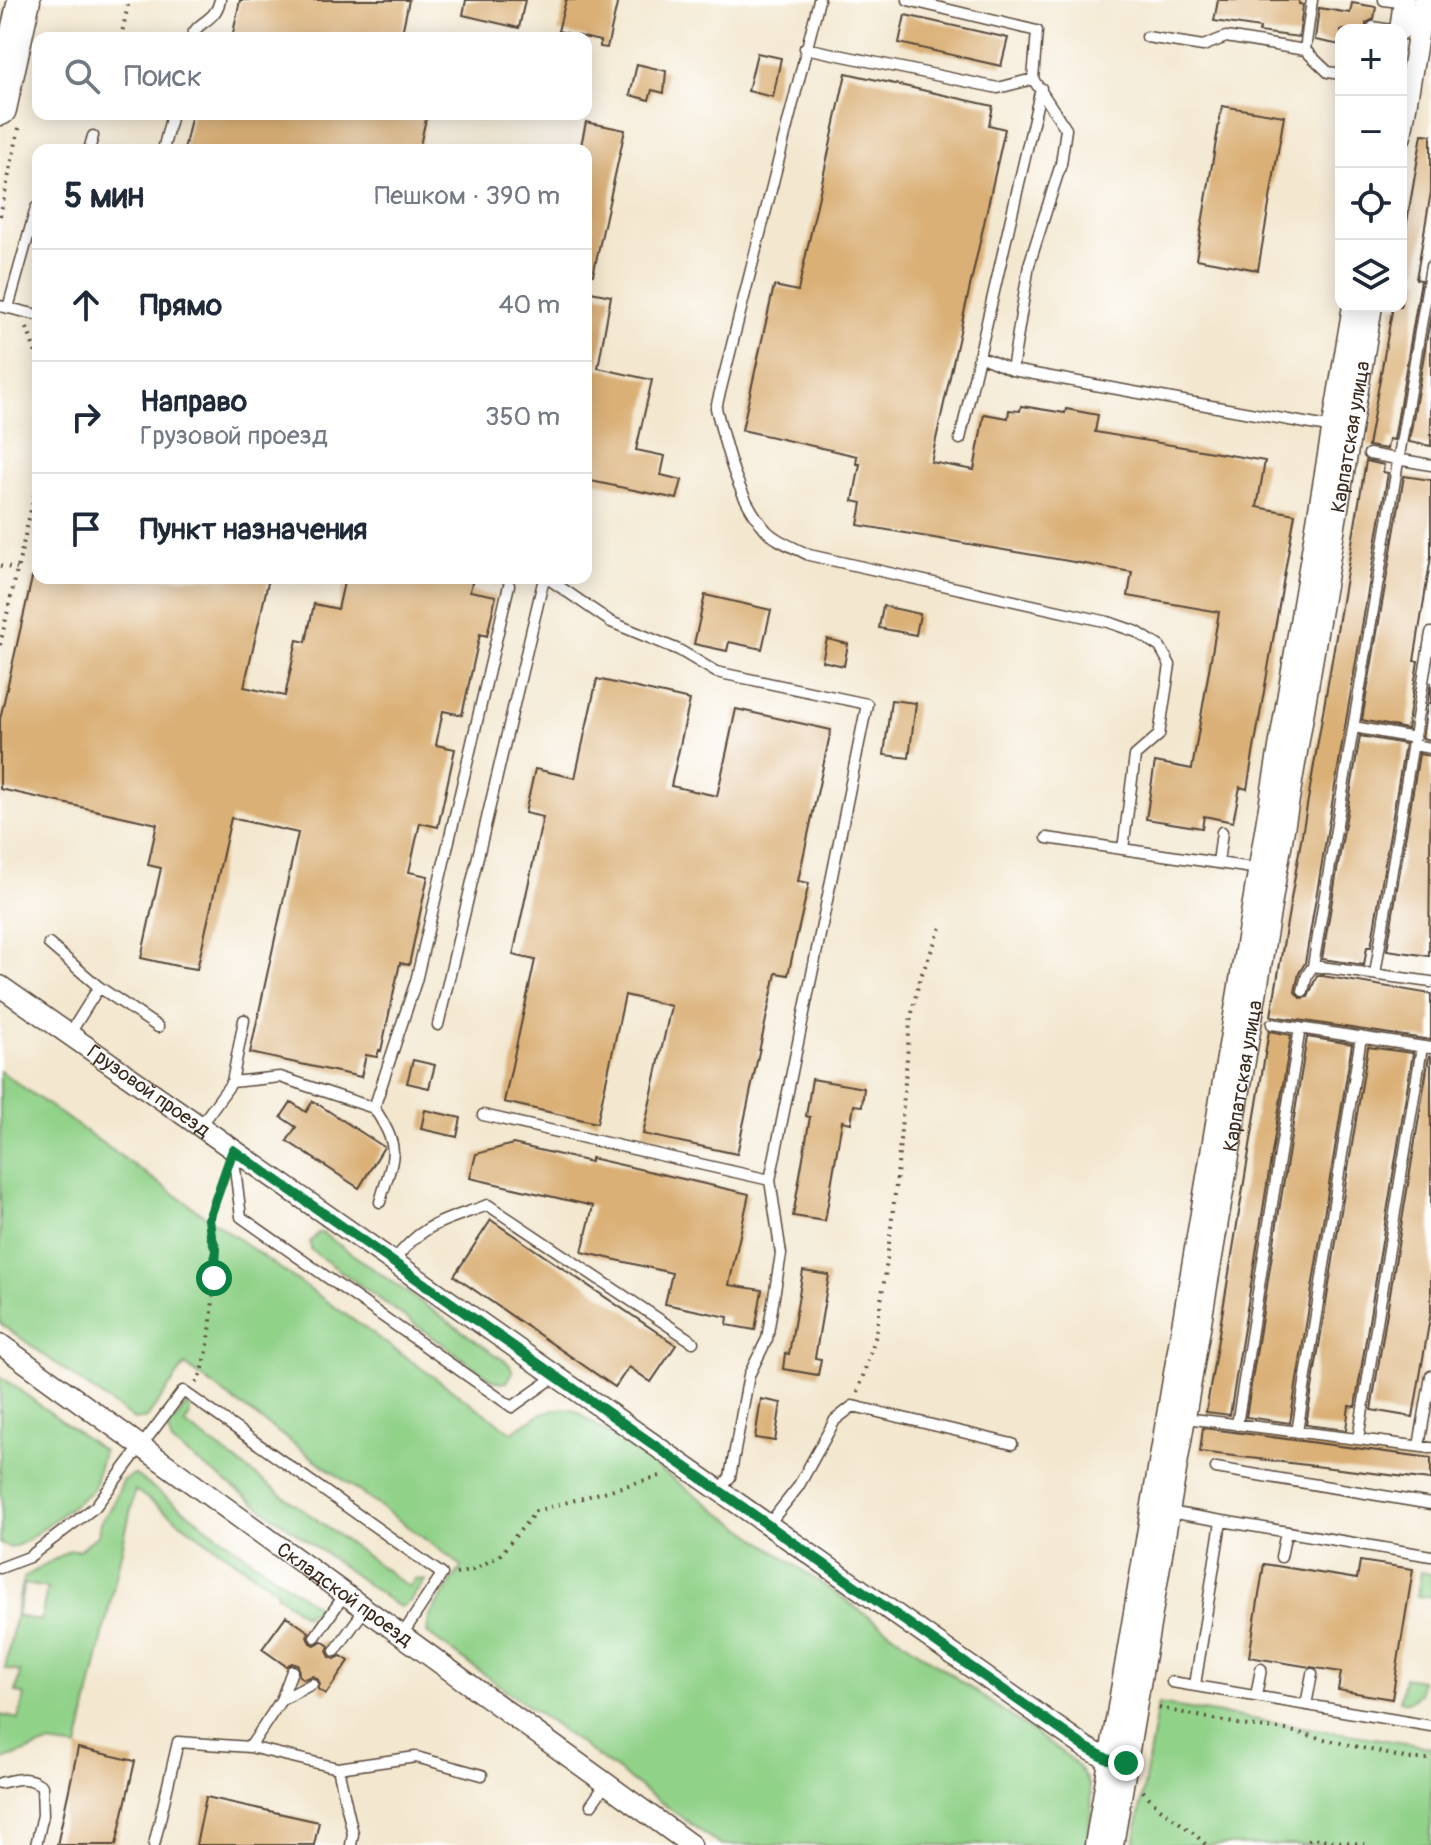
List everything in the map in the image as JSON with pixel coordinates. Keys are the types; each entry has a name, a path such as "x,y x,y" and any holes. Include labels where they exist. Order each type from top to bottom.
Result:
{"main road":[{"path":"11,113 24,0"}],"street":[{"path":"1407,24 1408,2"},
{"name":"Карпатская улица","path":"1342,429 1352,312"},
{"name":"Карпатская улица","path":"1113,1845 1118,1762 1342,429 1371,312"},
{"name":"Карпатская улица","path":"1095,1845 1118,1762 1169,1512 1268,870"},
{"name":"Грузовой проезд","path":"0,986 1085,1747 1118,1762"},
{"name":"Складской проезд","path":"0,1344 691,1845"}],"lane":[{"path":"193,32 217,13 220,0"},
{"path":"819,0 716,408 727,453 747,500 767,532 809,555 1108,622 1137,632 1160,647 1170,665 1159,735 1135,756 1123,849"},
{"path":"908,0 1037,31 1033,79 1066,129 1061,164 1029,265 1012,370"},
{"path":"1305,50 1312,0"},
{"path":"1147,37 1203,46 1226,37 1305,50 1328,72 1335,73"},
{"path":"805,48 998,88 1033,79"},
{"path":"960,439 1041,88"},
{"path":"164,144 170,120"},
{"path":"91,144 93,136"},
{"path":"32,220 4,307 32,314"},
{"path":"1303,991 1313,966 1431,266"},
{"path":"979,356 1012,370 1342,429"},
{"path":"1369,454 1431,465"},
{"path":"438,1025 544,584"},
{"path":"554,584 611,622 679,650 716,672 867,704 770,1180 781,1254 767,1339 749,1375 730,1477 720,1491"},
{"path":"374,1108 416,981 509,585"},
{"path":"1375,974 1431,633"},
{"path":"1354,727 1431,748"},
{"path":"1218,863 1222,832"},
{"path":"1047,838 1268,870"},
{"path":"49,944 99,987 158,1027"},
{"path":"1313,966 1431,982"},
{"path":"69,1035 99,987"},
{"path":"200,1126 232,1082 244,1020"},
{"path":"1272,1024 1426,1048 1358,1439"},
{"path":"1237,1425 1300,1028"},
{"path":"1297,1432 1361,1037"},
{"path":"232,1082 280,1077 374,1108 387,1127 395,1147 380,1202"},
{"path":"483,1115 770,1180"},
{"path":"233,1150 241,1217 512,1407 556,1376"},
{"path":"393,1262 406,1243 423,1229 488,1205 693,1342"},
{"path":"1185,1418 1425,1447 1431,1376"},
{"path":"0,1568 29,1557 95,1507 183,1391 442,1574 402,1635"},
{"path":"768,1525 798,1487 835,1420 853,1406 1012,1444"},
{"path":"1216,1468 1431,1504"},
{"path":"1169,1512 1431,1556"},
{"path":"1195,1685 1221,1522"},
{"path":"1281,1557 1286,1532"},
{"path":"315,1637 345,1594"},
{"path":"335,1651 365,1609"},
{"path":"1256,1696 1261,1669"},
{"path":"250,1747 281,1700 292,1671"},
{"path":"1306,1705 1312,1674"},
{"path":"1172,1682 1431,1726"},
{"path":"281,1700 312,1684"},
{"path":"154,1845 178,1742 250,1747 338,1768 416,1757 482,1775"},
{"path":"338,1768 353,1834 351,1845"},
{"path":"0,1783 23,1778 33,1779 42,1786 43,1815 36,1845"},
{"path":"591,1805 606,1784"}],"path":[{"path":"122,32 129,0"},
{"path":"0,216 11,113"},
{"path":"21,311 32,342"},
{"path":"0,645 32,505"},
{"path":"0,566 17,569"},
{"path":"853,1406 875,1338 885,1276 910,1022 919,981 941,927"},
{"path":"188,1394 201,1377 209,1340 216,1249 209,1219 233,1150"},
{"path":"442,1574 457,1574 491,1562 508,1547 536,1511 666,1475 684,1466"},
{"path":"1159,1708 1248,1726 1286,1730 1409,1759 1431,1759"},
{"path":"1143,1791 1154,1804 1184,1824 1206,1845"},
{"path":"1302,1845 1310,1838 1370,1845"}],"green space":[{"path":"0,1071 512,1432 548,1412 573,1409 1067,1756 1078,1767 1089,1787 1091,1807 1086,1845 720,1845 427,1633 429,1617 462,1566 185,1365 147,1418 134,1420 0,1323"},
{"path":"318,1233 509,1364 513,1372 507,1382 493,1380 311,1250 310,1242"},
{"path":"0,1376 103,1451 90,1492 25,1542 11,1548 0,1544"},
{"path":"186,1405 190,1415 185,1424 409,1587 415,1579 425,1580 410,1601 401,1607 396,1605 172,1443 168,1431"},
{"path":"134,1474 316,1606 313,1616 309,1611 305,1616 277,1595 276,1590 135,1490 78,1748 48,1744 0,1761 0,1715 19,1719 24,1695 16,1692 20,1672 5,1669 22,1582 25,1577 70,1550 79,1550 98,1535 100,1523 123,1481","holes":["24,1584 47,1588 41,1621 17,1616"]},
{"path":"1421,1572 1431,1574 1431,1597 1417,1596"},
{"path":"1404,1677 1421,1680 1419,1694 1408,1702 1400,1700"},
{"path":"1158,1704 1431,1747 1431,1845 1134,1845"}],"building":[{"path":"240,0 409,0 402,32 233,32"},
{"path":"466,0 525,0 519,28 463,15"},
{"path":"566,0 618,0 607,48 600,47 600,41 592,39 592,32 558,31"},
{"path":"1218,0 1299,0 1299,4 1303,5 1299,37 1259,32 1260,28 1214,21"},
{"path":"1352,3 1376,7 1374,19 1366,24 1335,24 1335,44 1315,40 1319,8 1350,13"},
{"path":"905,15 1008,38 1001,66 899,43"},
{"path":"757,53 781,58 773,97 748,91"},
{"path":"637,64 666,71 664,93 652,90 649,100 630,95"},
{"path":"846,73 993,106 989,125 1005,129 931,462 974,470 984,414 1008,418 1009,410 1020,411 1021,406 1065,413 1066,409 1098,415 1095,432 1265,461 1257,507 1295,514 1247,789 1240,787 1233,822 1204,816 1202,828 1146,819 1155,762 1192,769 1219,612 1128,596 1132,572 858,525 862,503 853,501 860,464 856,464 857,456 742,430 774,286 798,291"},
{"path":"1222,106 1284,116 1258,270 1196,259"},
{"path":"191,120 426,120 420,144 185,144"},
{"path":"586,122 625,130 593,275 592,144 581,144"},
{"path":"1422,134 1431,135 1431,192 1416,279 1421,280 1394,440 1389,439 1387,449 1368,446 1392,312 1407,312 1407,222"},
{"path":"592,292 611,296 598,368 652,380 636,450 665,456 661,475 682,480 677,499 592,481"},
{"path":"1431,314 1431,446 1409,442"},
{"path":"1366,461 1384,465 1383,472 1388,473 1305,963 1299,973 1295,992 1300,998 1308,997 1317,975 1431,994 1431,1040 1271,1016"},
{"path":"1404,476 1431,480 1431,557 1414,661 1418,661 1407,729 1362,720"},
{"path":"32,578 32,584 268,584 244,687 285,696 297,640 306,642 314,604 338,609 344,584 472,584 470,591 496,596 487,636 480,634 462,715 443,711 436,745 455,749 438,827 420,823 409,872 428,876 409,965 400,963 381,1051 377,1057 366,1055 361,1077 250,1053 298,833 231,818 197,969 141,958 161,868 148,865 157,824 0,789 0,719"},
{"path":"705,595 771,610 762,649 729,642 727,651 694,644"},
{"path":"883,606 920,614 916,635 879,628"},
{"path":"827,639 848,644 844,666 822,661"},
{"path":"597,679 690,700 671,786 717,796 736,709 831,730 798,881 809,883 788,975 776,973 737,1154 643,1134 671,1006 625,995 597,1123 504,1102 535,960 513,955 543,817 525,813 535,769 575,778"},
{"path":"1431,682 1431,740 1422,738"},
{"path":"891,700 916,703 909,758 884,755"},
{"path":"1360,736 1405,744 1371,947 1367,947 1364,965 1322,959"},
{"path":"1419,754 1431,756 1429,956 1387,950"},
{"path":"1269,1031 1291,1035 1230,1415 1206,1412"},
{"path":"1307,1037 1352,1044 1290,1423 1246,1417"},
{"path":"1368,1047 1413,1053 1355,1407 1349,1406 1346,1430 1306,1425"},
{"path":"1429,1056 1431,1312 1413,1417 1371,1410"},
{"path":"413,1060 435,1065 429,1088 407,1083"},
{"path":"812,1079 864,1088 862,1106 854,1105 851,1123 842,1121 825,1221 793,1216 810,1117 806,1116"},
{"path":"313,1101 384,1147 359,1188 287,1141 296,1127 281,1117 291,1102 306,1112"},
{"path":"425,1110 461,1118 457,1137 421,1129"},
{"path":"513,1144 591,1162 591,1158 749,1194 729,1285 762,1290 755,1330 727,1325 728,1317 665,1304 672,1273 582,1252 593,1206 470,1178 476,1154"},
{"path":"491,1220 676,1345 651,1382 629,1367 615,1387 454,1276"},
{"path":"803,1271 829,1275 815,1358 821,1359 818,1375 783,1369 785,1353 789,1354"},
{"path":"761,1399 781,1403 775,1441 755,1438"},
{"path":"1203,1428 1431,1458 1431,1480 1200,1452"},
{"path":"1360,1561 1413,1569 1392,1699 1338,1690 1341,1672 1249,1657 1264,1564 1357,1579"},
{"path":"286,1616 309,1632 307,1637 310,1643 315,1645 322,1641 329,1646 327,1651 330,1657 335,1659 341,1656 349,1661 326,1694 318,1689 320,1684 317,1678 304,1679 299,1676 298,1665 292,1663 286,1666 262,1649"},
{"path":"78,1748 135,1761 116,1845 57,1845"},
{"path":"206,1797 319,1822 314,1845 196,1845"}],"route":[{"path":"214,1278 216,1249 209,1219 233,1150 1085,1747 1109,1760 1126,1763"}]}
